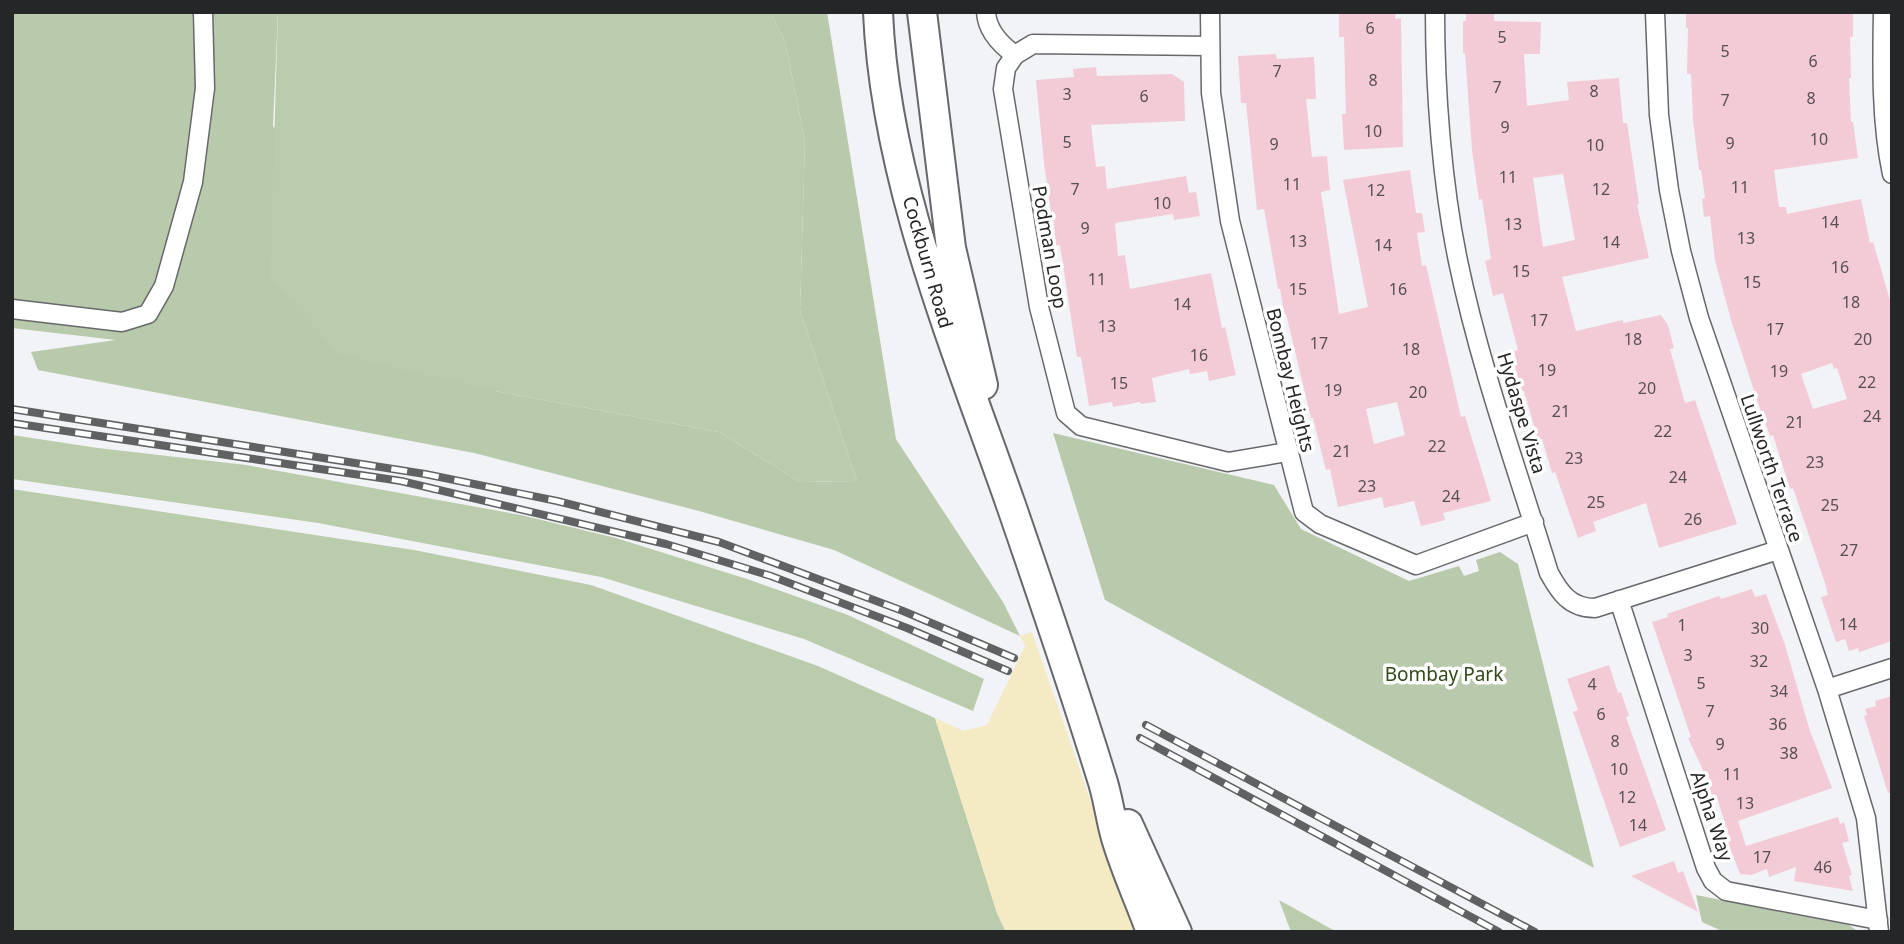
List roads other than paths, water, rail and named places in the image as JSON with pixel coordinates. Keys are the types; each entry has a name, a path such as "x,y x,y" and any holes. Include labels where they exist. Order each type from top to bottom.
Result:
{"main road":[{"name":"Cockburn Road","path":"878,12 888,99 910,201 953,347 1010,504 1102,779 1116,839 1151,932"},
{"name":"Cockburn Road","path":"922,12 951,248 1010,504"},
{"name":"Cockburn Road","path":"1102,779 1134,834 1177,932"}],"street":[{"path":"12,309 122,322 148,314 164,286 193,182 205,88 203,12"},
{"path":"986,12 986,20 996,37 1015,55 1033,44 1210,46"},
{"name":"Bombay Heights","path":"1210,12 1211,93 1230,221 1304,512 1320,524 1416,565 1534,522"},
{"name":"Hydaspe Vista","path":"1435,12 1435,49 1446,182 1458,260 1478,344 1549,573 1558,591 1573,604 1583,608 1595,608 1778,550"},
{"name":"Lullworth Terrace","path":"1655,12 1659,115 1669,190 1681,251 1699,318 1827,689 1866,818 1879,926"},
{"path":"1883,12 1882,65 1887,153 1892,174"},
{"name":"Podman Loop","path":"1015,55 1006,68 1003,89 1007,125 1039,307 1066,413 1089,430 1228,462 1287,452"},
{"name":"Alpha Way","path":"1619,600 1706,868 1713,881 1726,891 1879,926"},
{"path":"1827,689 1892,668"}],"railway":[{"path":"12,409 425,474 557,501 719,542 903,611 1014,658"},
{"path":"12,423 401,481 666,544 771,576 907,628 1008,671"},
{"path":"1146,725 1535,932"},
{"path":"1140,738 1499,932"}],"park label":[{"name":"Bombay Park","path":"1444,674"}]}
